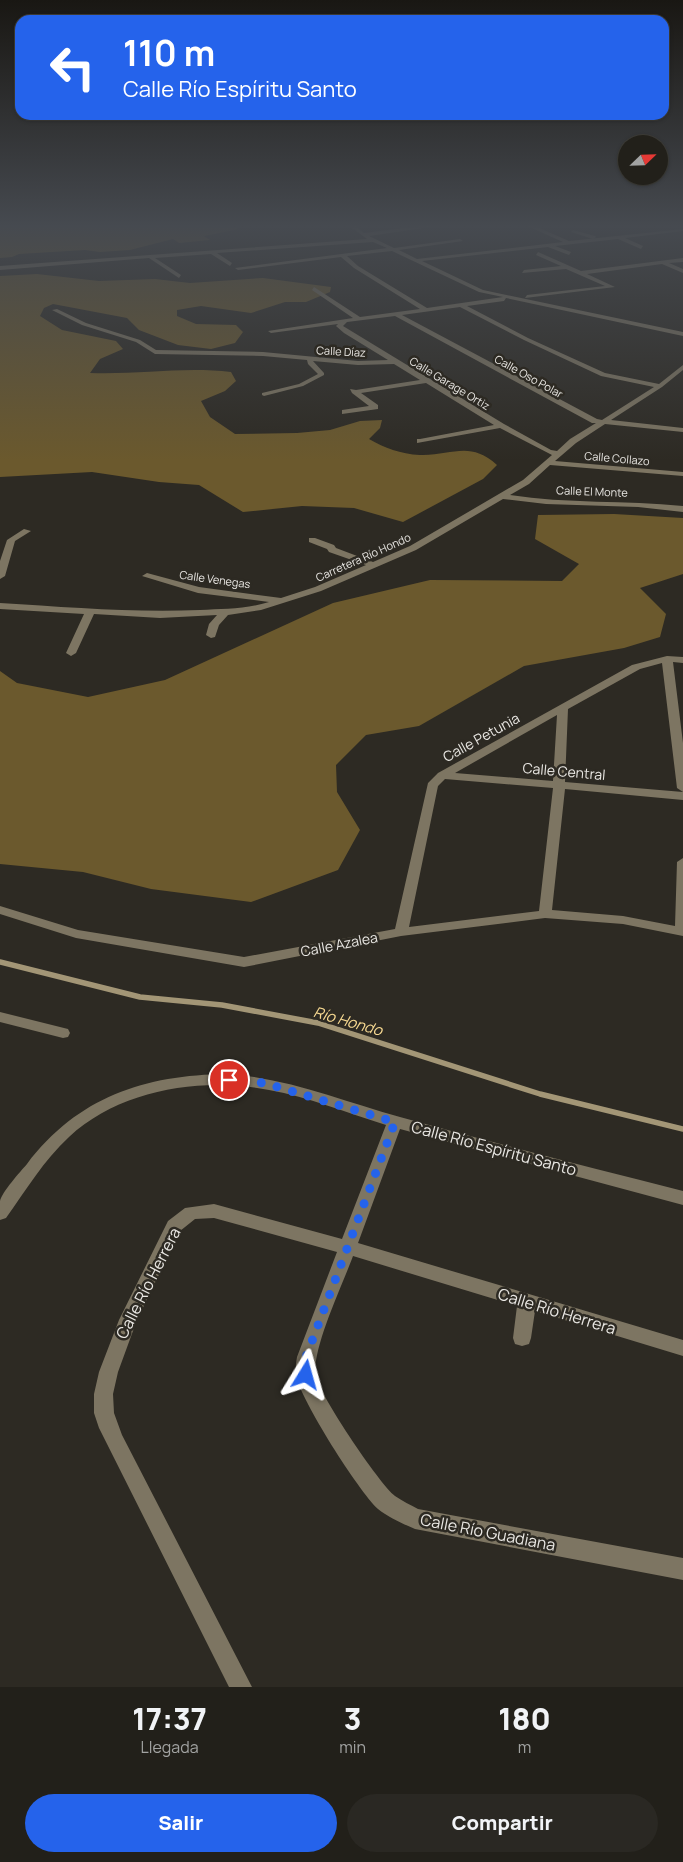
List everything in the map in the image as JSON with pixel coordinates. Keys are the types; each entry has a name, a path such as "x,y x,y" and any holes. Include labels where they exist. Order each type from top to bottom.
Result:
{"street":[{"path":"334,303 360,320"},
{"path":"414,303 426,310"},
{"path":"271,331 477,303"},
{"path":"533,303 683,334"},
{"path":"461,305 526,339 604,375 660,386"},
{"name":"Calle Díaz","path":"55,310 84,324 138,341 155,352 263,354 310,360 358,363 396,362"},
{"name":"Calle Oso Polar","path":"396,314 569,408 602,422 683,430"},
{"name":"Calle Garage Ortiz","path":"344,322 339,326 346,332 501,426 549,452 558,454"},
{"path":"264,394 301,385 322,374 310,363 310,360"},
{"name":"Carretera Río Hondo","path":"0,606 160,615 225,612 258,608 318,589 413,548 526,482 573,441 660,386 683,366"},
{"path":"354,392 428,381"},
{"path":"344,412 375,407 346,388"},
{"path":"420,441 501,426"},
{"name":"Calle Collazo","path":"548,463 683,474"},
{"name":"Calle El Monte","path":"501,496 520,500 626,503 683,509"},
{"path":"0,576 11,540 27,531"},
{"path":"312,540 332,550 374,564"},
{"name":"Calle Venegas","path":"147,576 198,590 282,600"},
{"path":"70,653 90,612"},
{"path":"211,636 214,624 225,612"},
{"path":"667,659 683,788"},
{"name":"Calle Petunia","path":"401,932 432,785 442,775 636,668 667,659 683,660"},
{"path":"545,914 559,786 563,708"},
{"name":"Calle Central","path":"442,775 683,796"},
{"path":"682,932 683,862"},
{"name":"Calle Azalea","path":"0,910 76,934 244,962 401,932 545,914 623,920 682,932"},
{"path":"0,1017 63,1033"},
{"name":"Calle Río Espíritu Santo","path":"0,1213 54,1140 90,1113 168,1084 196,1080 264,1083 395,1122 683,1198"},
{"name":"Calle Río Guadiana","path":"395,1122 346,1247 306,1357 306,1375 323,1413 376,1491 387,1503 415,1519 683,1569"},
{"name":"Calle Río Herrera","path":"240,1687 115,1442 104,1413 104,1388 109,1362 174,1226 191,1213 214,1211 346,1247 527,1303 683,1348"},
{"path":"522,1338 527,1303"}],"shaded area":[{"path":"0,303 283,303 251,313 201,306 177,310 177,316 196,324 236,325 243,332 235,343 211,349 178,345 139,330 127,318 53,304 44,308 40,316 62,330 116,341 123,349 100,359 90,373 178,370 231,372 236,381 225,391 201,401 210,417 235,434 297,433 330,430 360,421 382,420 380,428 369,439 387,448 420,455 469,451 487,457 497,465 483,479 403,522 354,508 302,506 243,512 199,485 159,482 92,472 0,477"},
{"path":"614,514 683,518 683,574 640,588 666,614 660,637 624,648 524,666 419,726 366,735 336,765 337,792 360,830 338,870 251,902 151,889 83,872 0,864 0,671 17,683 88,697 165,680 333,603 430,580 562,581 579,564 535,539 538,515"}],"waterway":[{"name":"Río Hondo","path":"0,962 140,997 222,1005 318,1023 540,1094 683,1129"}],"route":[{"path":"229,1080 264,1083 395,1122 346,1247 306,1357 306,1375"}]}
